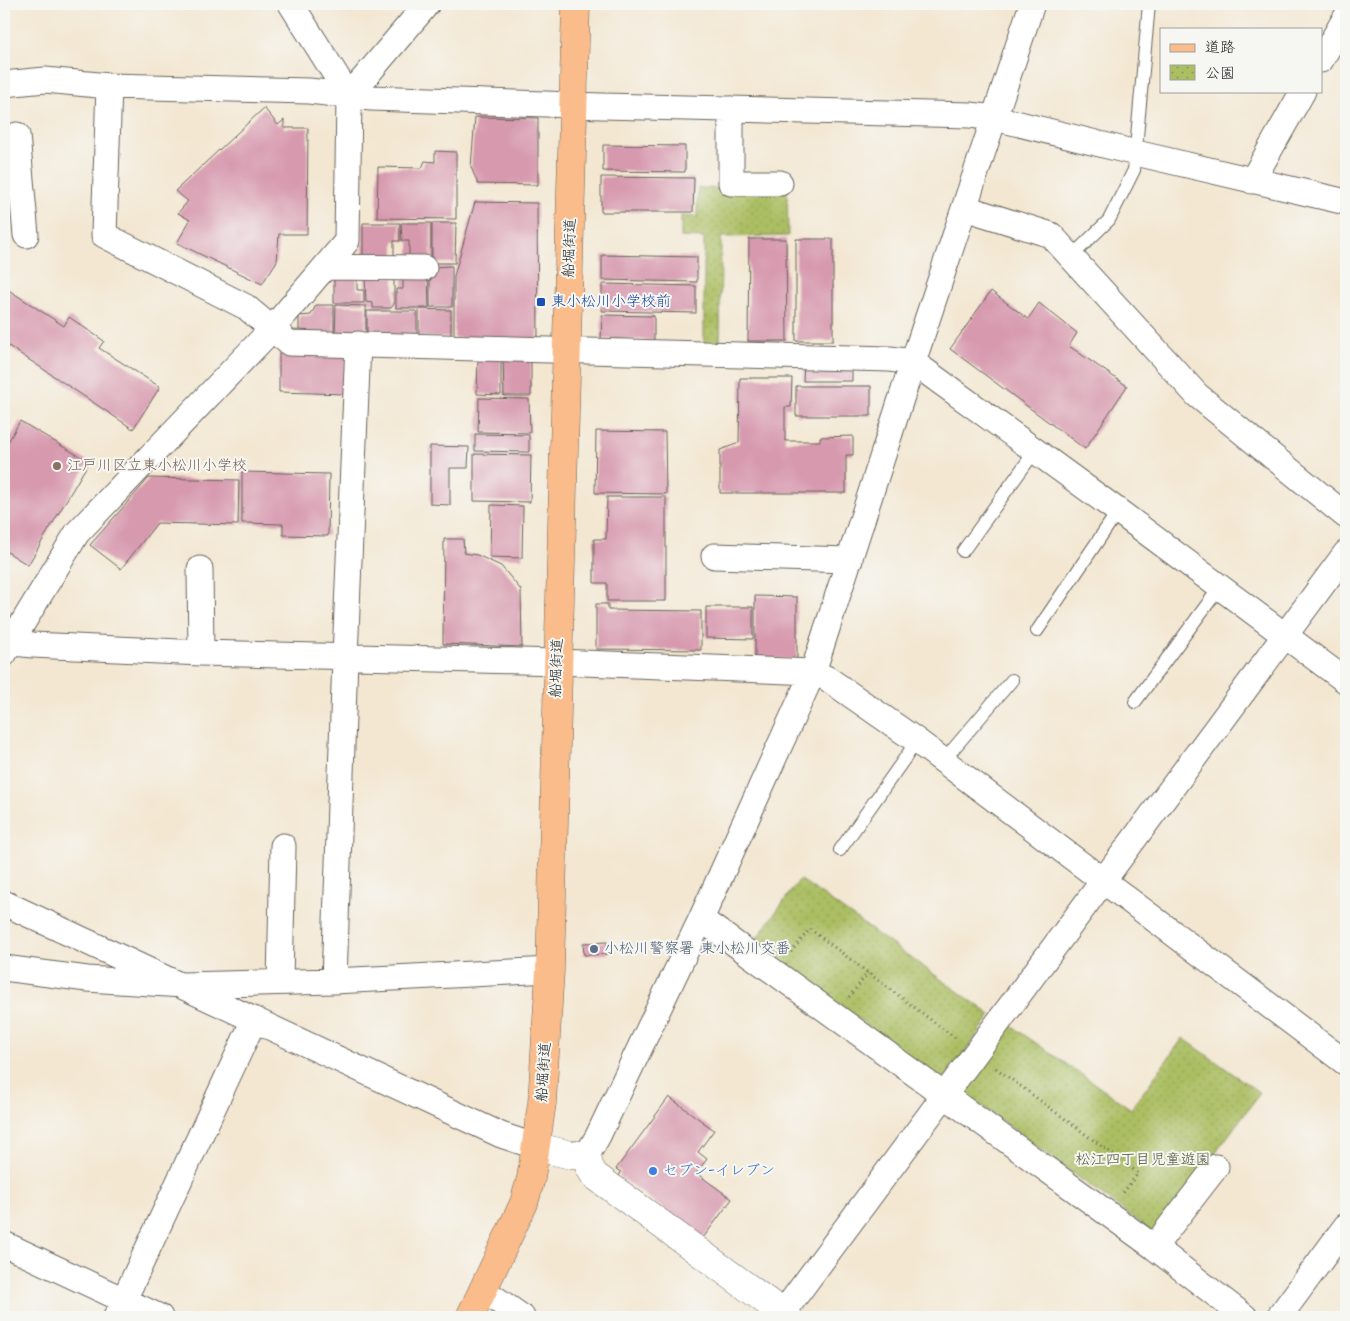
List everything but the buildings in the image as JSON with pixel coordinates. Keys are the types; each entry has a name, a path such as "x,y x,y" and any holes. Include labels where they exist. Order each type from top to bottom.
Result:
{"main road":[{"name":"船堀街道","path":"470,1317 524,1204 532,1178 542,1103 550,970 576,4"}],"street":[{"path":"291,4 349,96 347,241 272,329 77,532 6,647 558,662 813,672 828,679 917,741 1346,1063"},
{"path":"349,96 427,4"},
{"path":"1032,4 913,362 813,672 701,919 598,1136 587,1155 589,1166 594,1175 784,1316 1102,881 1346,553"},
{"path":"1322,58 1346,16"},
{"path":"4,84 45,80 110,86 309,91 349,96 574,105 970,115 995,118 1346,202"},
{"path":"110,86 104,235 246,307 288,343 890,359 913,362 1346,681"},
{"path":"1252,181 1302,92"},
{"path":"730,109 731,183 780,183"},
{"path":"17,135 12,181 26,235"},
{"path":"965,208 1051,235 1197,395 1346,516"},
{"path":"325,267 424,268"},
{"path":"334,980 358,344"},
{"path":"714,556 850,560"},
{"path":"200,569 202,653"},
{"path":"280,982 282,846"},
{"path":"4,903 501,1135 537,1147 571,1155 587,1155"},
{"path":"701,919 1154,1247 1245,1317"},
{"path":"4,968 87,979 183,985 550,970"},
{"path":"120,1309 254,1020"},
{"path":"1154,1247 1216,1167"},
{"path":"1279,1317 1346,1226"},
{"path":"4,1244 120,1309 160,1317"},
{"path":"483,1290 522,1317"}],"lane":[{"path":"1071,257 1109,220 1134,170 1149,4"},
{"path":"963,552 1034,451"},
{"path":"1037,631 1118,512"},
{"path":"1135,702 1220,587"},
{"path":"943,761 1012,680"},
{"path":"840,850 917,741"}],"green space":[{"path":"698,188 787,190 788,236 721,237 720,348 704,347 704,238 681,237 681,216 697,217"},
{"path":"800,879 991,1015 944,1082 754,942"},
{"name":"松江四丁目児童遊園","path":"1010,1025 1131,1109 1183,1038 1260,1093 1155,1234 964,1093"}],"place":[{"name":"東小松川小学校前","path":"541,302"},
{"name":"江戸川区立東小松川小学校","path":"57,466"},
{"name":"小松川警察署 東小松川交番","path":"594,949"},
{"name":"セブン-イレブン","path":"653,1171"}]}
